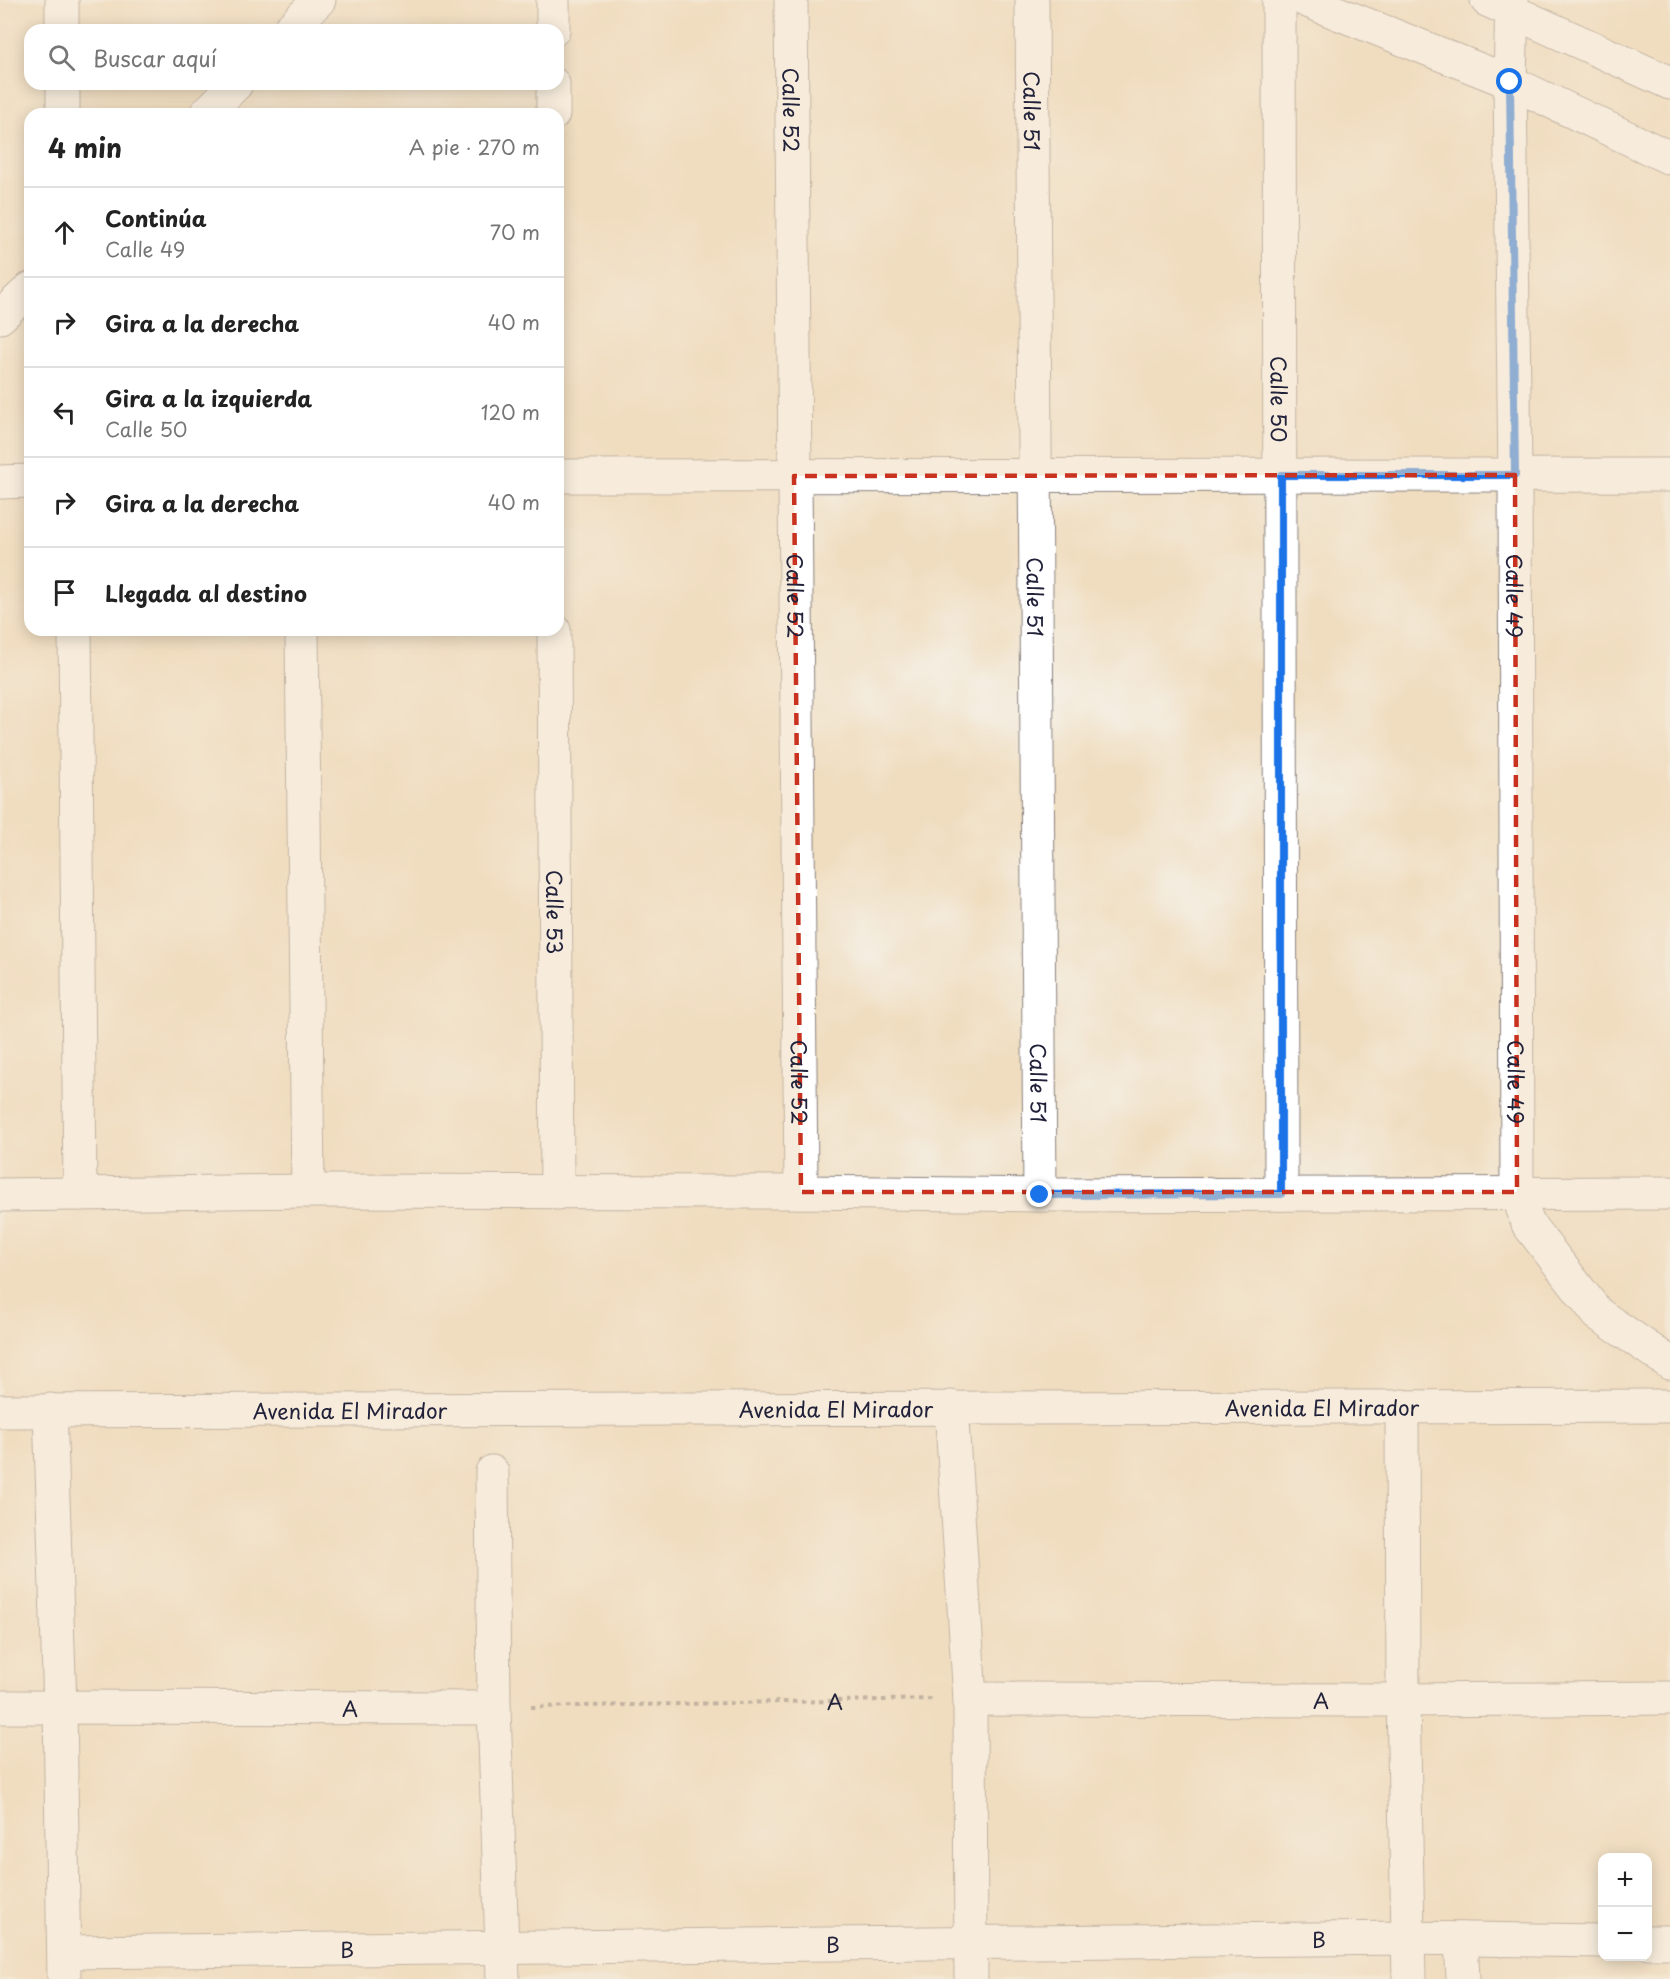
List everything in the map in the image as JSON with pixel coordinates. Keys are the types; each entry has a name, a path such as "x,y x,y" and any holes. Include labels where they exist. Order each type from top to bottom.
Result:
{"street":[{"path":"62,0 62,24"},
{"path":"295,24 319,0"},
{"path":"553,0 553,24"},
{"name":"Calle 52","path":"791,0 801,1192"},
{"name":"Calle 51","path":"1032,0 1040,1195"},
{"name":"Calle 50","path":"1279,0 1281,1194"},
{"path":"1305,0 1510,82 1670,158"},
{"path":"1504,4 1670,83"},
{"name":"Calle 49","path":"1504,4 1510,82 1515,475 1517,1192 1528,1224 1598,1314 1670,1363"},
{"path":"63,90 63,108"},
{"path":"212,108 230,90"},
{"path":"553,90 553,108"},
{"path":"0,318 24,295"},
{"path":"564,476 1670,475"},
{"path":"0,482 24,481"},
{"path":"75,636 80,1194"},
{"path":"302,636 308,1191"},
{"name":"Calle 53","path":"554,636 557,1193"},
{"path":"0,1195 308,1191 1040,1195 1670,1193"},
{"path":"1402,1406 1403,1700 1409,1979"},
{"name":"Avenida El Mirador","path":"0,1411 1670,1406"},
{"path":"951,1407 970,1699 971,1979"},
{"path":"50,1410 60,1706 64,1965"},
{"path":"492,1472 494,1708 503,1963"},
{"name":"A","path":"970,1699 1670,1698"},
{"name":"A","path":"0,1707 494,1708"},
{"name":"B","path":"64,1965 503,1963 971,1942 1408,1938 1598,1941"},
{"path":"1461,1939 1463,1979"},
{"path":"1652,1942 1670,1942"}],"path":[{"name":"A","path":"494,1708 970,1699"}],"highlighted area":[{"path":"1515,475 1517,1192 801,1192 794,476"}],"route":[{"path":"1040,1195 1281,1194 1281,475 1515,475 1510,82"}]}
